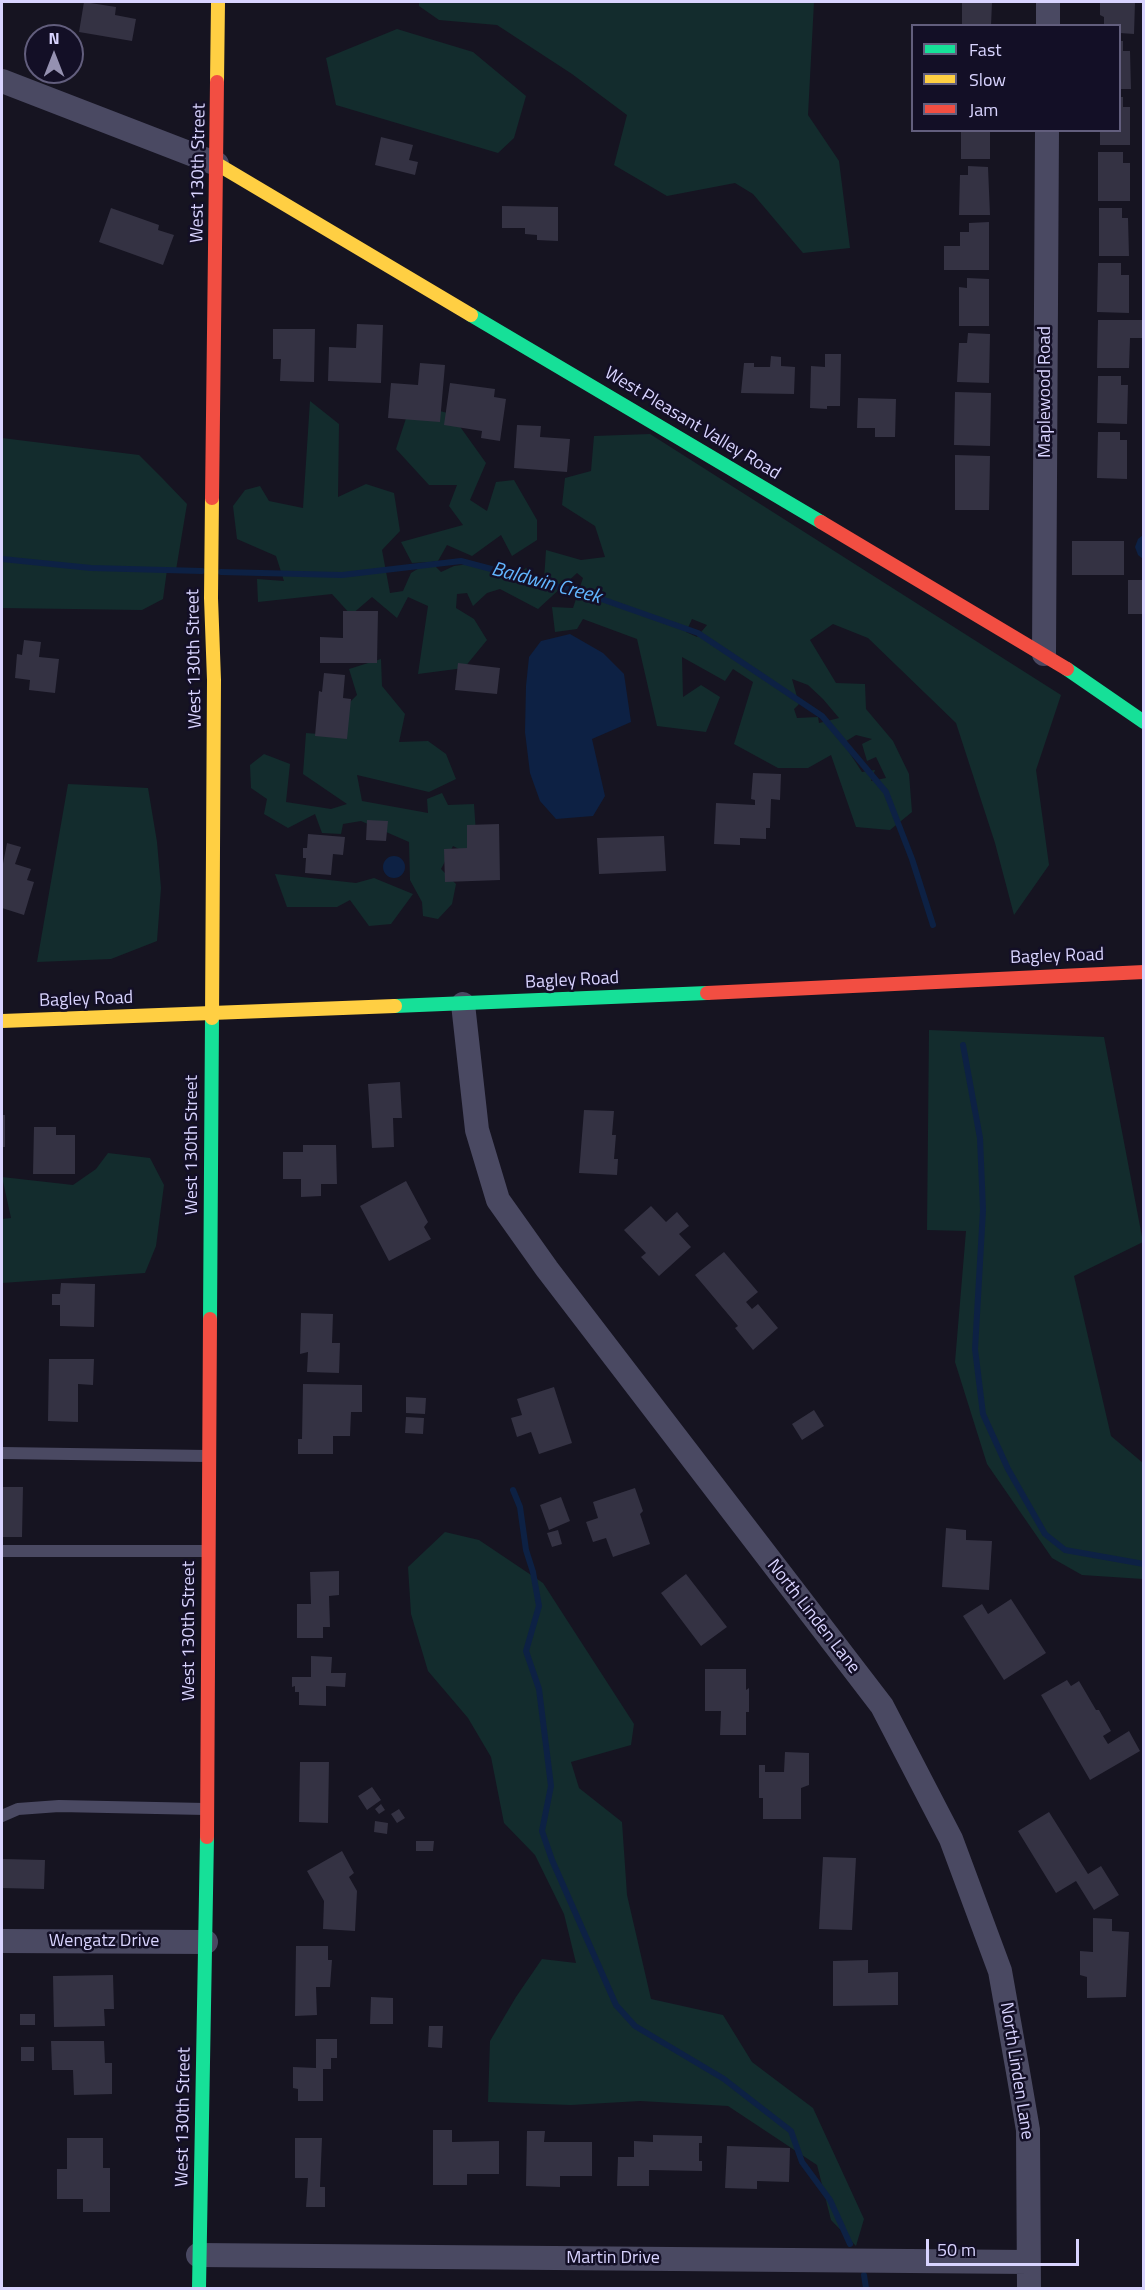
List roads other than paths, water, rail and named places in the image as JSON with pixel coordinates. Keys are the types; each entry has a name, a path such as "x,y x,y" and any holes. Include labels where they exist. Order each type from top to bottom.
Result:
{"main road":[{"name":"West 130th Street","path":"199,2289 206,1942 214,680 211,598 218,2"},
{"name":"West Pleasant Valley Road","path":"217,164 1044,654 1143,722"},
{"name":"Bagley Road","path":"2,1021 463,1004 1143,972"}],"street":[{"path":"1048,2 1048,24"},
{"path":"2,81 217,164"},
{"name":"Maplewood Road","path":"1044,654 1047,132"},
{"name":"North Linden Lane","path":"463,1004 477,1131 498,1200 554,1279 882,1706 951,1839 1000,1971 1028,2130 1029,2289"},
{"name":"Wengatz Drive","path":"2,1941 206,1942"},
{"name":"Martin Drive","path":"198,2255 1028,2262"}],"lane":[{"path":"2,1453 209,1456"},
{"path":"2,1551 208,1551"},
{"path":"2,1816 18,1809 59,1806 207,1809"}],"water":[{"path":"1143,535 1143,559 1138,555 1135,547 1138,539"},
{"path":"570,634 603,653 624,674 631,722 592,739 605,796 593,816 556,819 540,801 530,773 525,732 526,686 529,657 541,641"},
{"path":"390,856 398,856 405,863 405,871 398,878 390,878 383,871 383,863"}],"waterway":[{"name":"Baldwin Creek","path":"2,559 91,568 202,571"},
{"name":"Baldwin Creek","path":"221,572 342,575 461,561 590,595 698,633 822,716 886,792 912,859 933,925"},
{"path":"963,1045 980,1138 983,1210 975,1349 983,1414 1008,1469 1045,1534 1065,1550 1144,1564"},
{"path":"513,1490 520,1507 526,1550 533,1572 539,1606 526,1651 539,1689 551,1786 542,1831 552,1860 616,2005 635,2026 724,2079 791,2131 802,2162 830,2200 850,2244"},
{"path":"864,2275 866,2288"}]}
